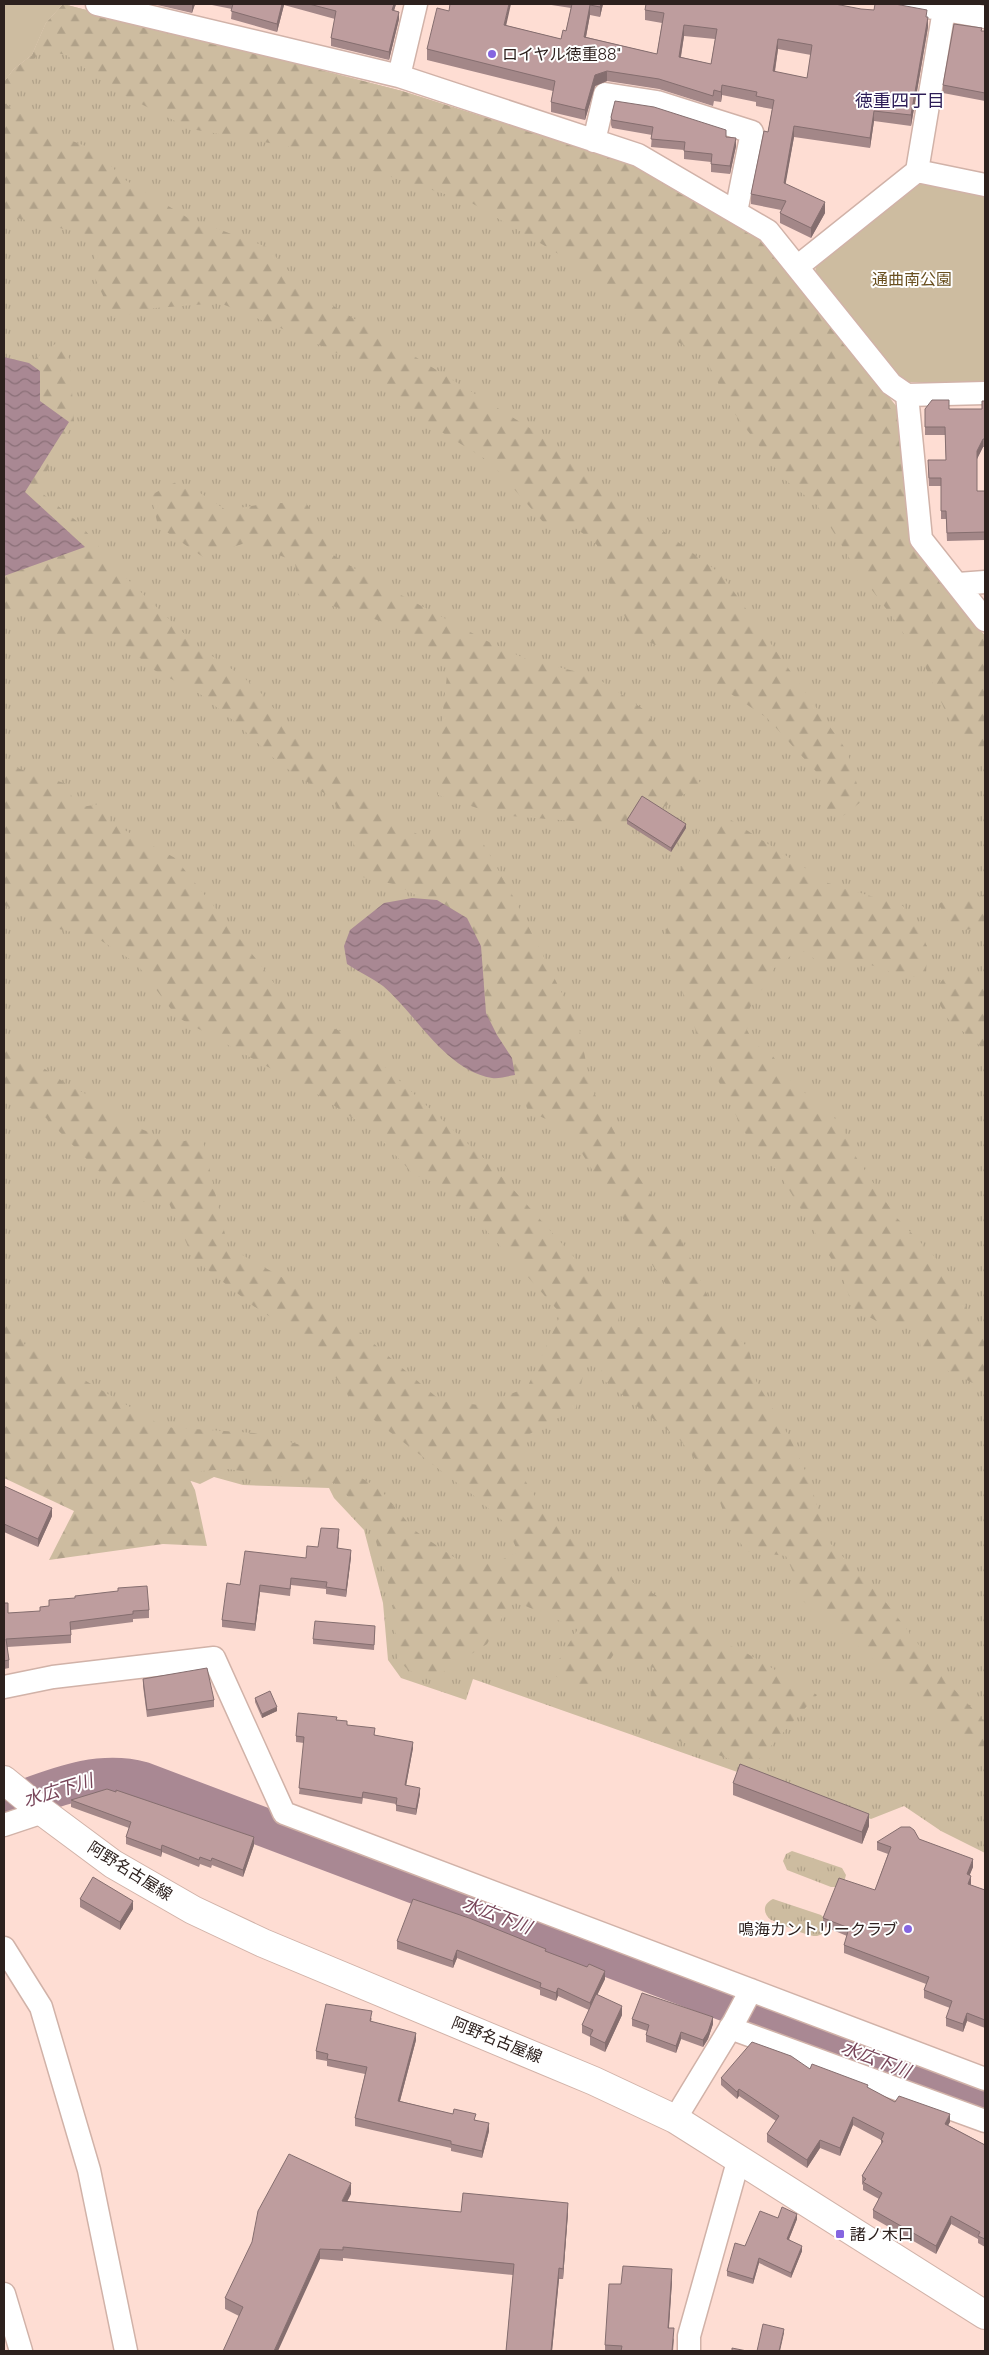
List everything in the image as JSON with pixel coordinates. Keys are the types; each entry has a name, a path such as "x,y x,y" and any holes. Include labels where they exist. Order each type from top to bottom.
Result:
{"main road":[{"name":"阿野名古屋線","path":"10,1784 41,1810 113,1864 193,1910 272,1947 594,2080 675,2119 985,2314"}],"street":[{"path":"97,4 399,76 638,155 768,231 891,384 907,395 985,393"},
{"path":"399,76 416,4"},
{"path":"910,4 945,7 985,17"},
{"path":"797,267 917,171 945,7"},
{"path":"594,141 605,94 657,102 752,132 736,212"},
{"path":"917,171 985,185"},
{"path":"907,395 921,538 985,620"},
{"path":"958,584 985,582"},
{"path":"4,1687 53,1677 214,1658 284,1813 750,1992 985,2079"},
{"path":"4,1825 41,1810"},
{"path":"4,1948 41,2007 89,2170 126,2351"},
{"path":"675,2119 750,1992"},
{"path":"732,2025 985,2120"},
{"path":"689,2351 689,2336 739,2158"},
{"path":"4,2294 21,2351"}],"green space":[{"path":"4,4 63,4 46,23 32,55 14,69 4,82"},
{"path":"63,4 402,91 633,164 912,543 985,636 985,1853 941,1831 904,1806 871,1819 473,1679 466,1700 401,1678 388,1660 383,1603 364,1530 334,1498 329,1488 243,1485 214,1477 200,1484 164,1472 4,1397 4,82 14,69 32,55 46,23"},
{"path":"63,4 402,91 633,164 763,240 897,407 912,543 985,636 985,759 954,730 924,664 891,615 856,569 817,505 784,479 732,410 704,356 625,314 574,263 470,202 303,149 191,129 123,95 66,55 41,49 4,103 4,82 14,69 32,55 46,23"},
{"path":"4,103 52,133 98,151 122,178 188,218 267,247 303,287 549,440 615,495 722,575 847,751 862,801 843,816 827,811 822,778 767,718 731,694 692,674 671,650 634,637 602,566 597,545 571,524 544,523 490,462 401,407 363,365 220,303 155,308 113,318 95,278 94,236 4,215"},
{"name":"通曲南公園","path":"925,181 985,192 985,385 907,382 897,379 815,275 816,262 913,185"},
{"path":"62,339 70,361 74,422 37,489 79,523 121,573 197,646 242,676 263,695 296,737 326,753 381,812 425,839 468,835 483,843 515,900 579,1027 591,1087 636,1173 683,1242 716,1314 749,1349 756,1381 790,1438 809,1479 828,1541 884,1600 950,1685 985,1722 985,1759 926,1712 879,1664 797,1596 796,1579 786,1556 746,1551 728,1525 712,1479 679,1439 602,1379 601,1350 584,1371 576,1408 526,1436 521,1474 546,1514 610,1570 692,1615 714,1638 748,1654 817,1695 752,1767 648,1730 654,1668 614,1654 589,1691 550,1674 578,1629 512,1600 487,1644 432,1679 408,1670 397,1658 393,1601 369,1517 334,1483 227,1469 202,1471 188,1476 195,1490 207,1546 163,1544 49,1560 74,1511 4,1478 4,1311 25,1345 164,1427 254,1433 309,1447 380,1489 414,1530 458,1560 493,1564 518,1552 505,1523 473,1495 357,1407 311,1344 252,1305 193,1258 168,1201 129,1202 45,1117 4,1092 4,1046 42,1067 71,1087 101,1101 124,1122 156,1135 184,1141 202,1137 228,1247 294,1284 360,1332 441,1401 480,1405 527,1388 561,1314 449,1189 413,1174 375,1133 317,1094 177,1017 136,963 97,938 59,929 4,905 4,772 17,768 67,784 76,808 105,803 110,822 175,858 260,964 296,1013 350,1035 492,1166 619,1307 618,1327 652,1327 680,1302 658,1274 566,1128 528,1111 515,1075 486,1013 481,946 423,899 397,885 358,876 356,849 333,799 280,764 234,721 200,694 154,670 127,647 101,636 60,636 12,609 4,610 4,576 85,547 25,492 68,422 40,401 40,371 29,363"},
{"path":"176,482 197,491 226,510 270,503 306,503 326,532 327,551 371,579 487,641 526,659 594,676 643,709 701,784 633,826 498,815 438,795 440,736 448,667 393,625 298,595 295,561 245,543 203,557 158,526 151,495"},
{"path":"728,818 828,883 903,906 927,946 926,976 905,977 854,959 825,966 806,951 792,955 774,968 769,983 756,995 749,1010 747,1030 755,1045 769,1051 795,1086 824,1106 843,1128 854,1154 896,1217 950,1273 972,1319 985,1329 985,1389 942,1368 921,1350 918,1324 880,1323 853,1308 843,1278 777,1170 756,1154 703,1051 664,941 680,871 700,830 715,830"},
{"path":"985,895 985,928 953,931 938,903"},
{"path":"985,973 985,1050 948,1019 933,992 944,978"},
{"path":"792,1851 842,1868 846,1875 844,1882 839,1887 831,1887 787,1870 783,1861 786,1854"},
{"path":"773,1899 821,1915 826,1923 824,1933 813,1936 771,1920 766,1915 765,1906"}],"water":[{"path":"4,357 29,363 40,371 40,401 69,422 25,492 85,547 4,576"},
{"path":"412,898 437,900 467,918 481,946 486,1013 512,1058 515,1075 492,1078 475,1073 460,1064 433,1040 383,986 347,964 344,946 350,930 384,903"}],"building":[{"path":"233,4 282,4 277,24 231,11"},
{"path":"309,4 394,4 392,10 399,12 389,52 331,38 336,11"},
{"path":"450,4 509,4 504,25 561,39 563,30 566,31 572,4 601,4 600,7 590,5 584,37 657,54 664,13 645,10 646,4 835,4 874,10 875,4 895,4 927,10 926,17 928,17 911,115 874,111 870,138 794,126 784,183 825,202 811,228 780,213 786,201 751,194 764,131 768,132 774,100 756,96 757,92 722,85 721,92 714,90 713,96 659,79 607,71 595,75 585,110 551,102 555,81 427,49 437,8 449,11","holes":["684,25 717,29 711,64 679,57","778,39 812,45 807,78 773,71"]},
{"path":"954,24 982,28 981,31 985,31 985,93 943,85"},
{"path":"615,101 654,107 726,130 726,137 736,138 730,166 711,164 712,154 684,151 685,142 651,139 653,127 612,120"},
{"path":"932,400 949,400 949,409 982,409 982,401 985,401 985,439 983,439 977,451 977,491 985,491 985,532 947,533 946,511 941,511 941,478 929,478 928,460 946,460 945,427 925,427 925,409"},
{"path":"642,796 686,824 671,848 627,820"},
{"path":"4,1486 52,1508 38,1539 4,1524"},
{"path":"321,1528 339,1529 337,1548 351,1550 346,1590 326,1587 327,1582 291,1578 290,1589 260,1585 255,1624 222,1620 227,1583 240,1585 245,1551 306,1558 307,1546 318,1547"},
{"path":"147,1586 149,1610 133,1611 133,1614 70,1622 71,1635 6,1639 9,1660 4,1661 4,1603 8,1603 8,1613 40,1611 40,1607 49,1606 49,1600 118,1591 118,1588"},
{"path":"315,1621 375,1626 374,1645 313,1639"},
{"path":"207,1668 214,1700 147,1710 143,1679"},
{"path":"270,1691 277,1707 262,1714 255,1698"},
{"path":"298,1713 337,1717 336,1720 347,1721 347,1725 375,1728 374,1735 413,1742 405,1785 420,1788 416,1809 396,1805 397,1798 363,1792 362,1798 299,1788 304,1737 296,1736"},
{"path":"740,1764 869,1814 862,1832 733,1783"},
{"path":"107,1789 116,1792 116,1790 254,1837 243,1870 212,1858 211,1861 200,1857 199,1860 162,1845 161,1850 126,1837 131,1822 71,1800"},
{"name":"鳴海カントリークラブ","path":"901,1827 910,1827 919,1839 973,1859 967,1874 971,1876 968,1884 985,1890 985,2020 967,2013 963,2024 946,2018 952,2001 924,1990 929,1977 844,1945 849,1928 823,1918 839,1878 875,1890 891,1847 877,1842"},
{"path":"93,1877 133,1901 120,1922 80,1899"},
{"path":"413,1899 469,1918 587,1967 589,1964 605,1971 590,2003 558,1988 556,1993 540,1987 541,1983 457,1950 453,1961 397,1941"},
{"path":"642,1993 713,2017 703,2040 681,2032 676,2046 646,2035 649,2025 632,2019"},
{"path":"596,1994 622,2006 605,2043 590,2036 593,2030 582,2025"},
{"path":"326,2004 372,2011 370,2021 416,2033 398,2101 453,2114 454,2109 476,2114 474,2120 489,2123 482,2151 451,2144 451,2141 355,2118 367,2067 327,2059 328,2054 316,2051"},
{"path":"752,2042 791,2056 810,2069 812,2064 868,2085 867,2087 895,2102 899,2096 950,2114 945,2124 985,2145 985,2239 978,2236 980,2232 951,2216 936,2246 873,2210 882,2193 863,2182 866,2179 862,2176 883,2141 881,2140 884,2133 853,2117 840,2148 820,2140 807,2160 767,2134 779,2116 739,2089 737,2092 721,2078"},
{"path":"289,2154 351,2183 342,2201 461,2212 463,2193 568,2203 563,2269 559,2268 551,2351 506,2351 514,2264 343,2247 343,2250 320,2249 274,2351 223,2351 243,2307 225,2298 252,2242 258,2211"},
{"path":"782,2207 797,2214 787,2239 802,2246 791,2273 759,2258 753,2279 727,2271 735,2243 745,2246 760,2211 778,2218"},
{"path":"623,2266 672,2269 668,2328 674,2328 672,2351 621,2351 622,2346 605,2345 609,2284 621,2284"},
{"path":"763,2324 784,2329 779,2351 757,2351"},
{"path":"732,2348 747,2351 732,2351"}],"waterway":[{"name":"水広下川","path":"4,1806 55,1788 89,1779 107,1777 142,1781 985,2100"}],"place":[{"name":"ロイヤル徳重88\"","path":"492,54"},
{"name":"鳴海カントリークラブ","path":"908,1929"},
{"name":"諸ノ木口","path":"840,2234"}],"district":[{"name":"徳重四丁目","path":"900,100"}]}
